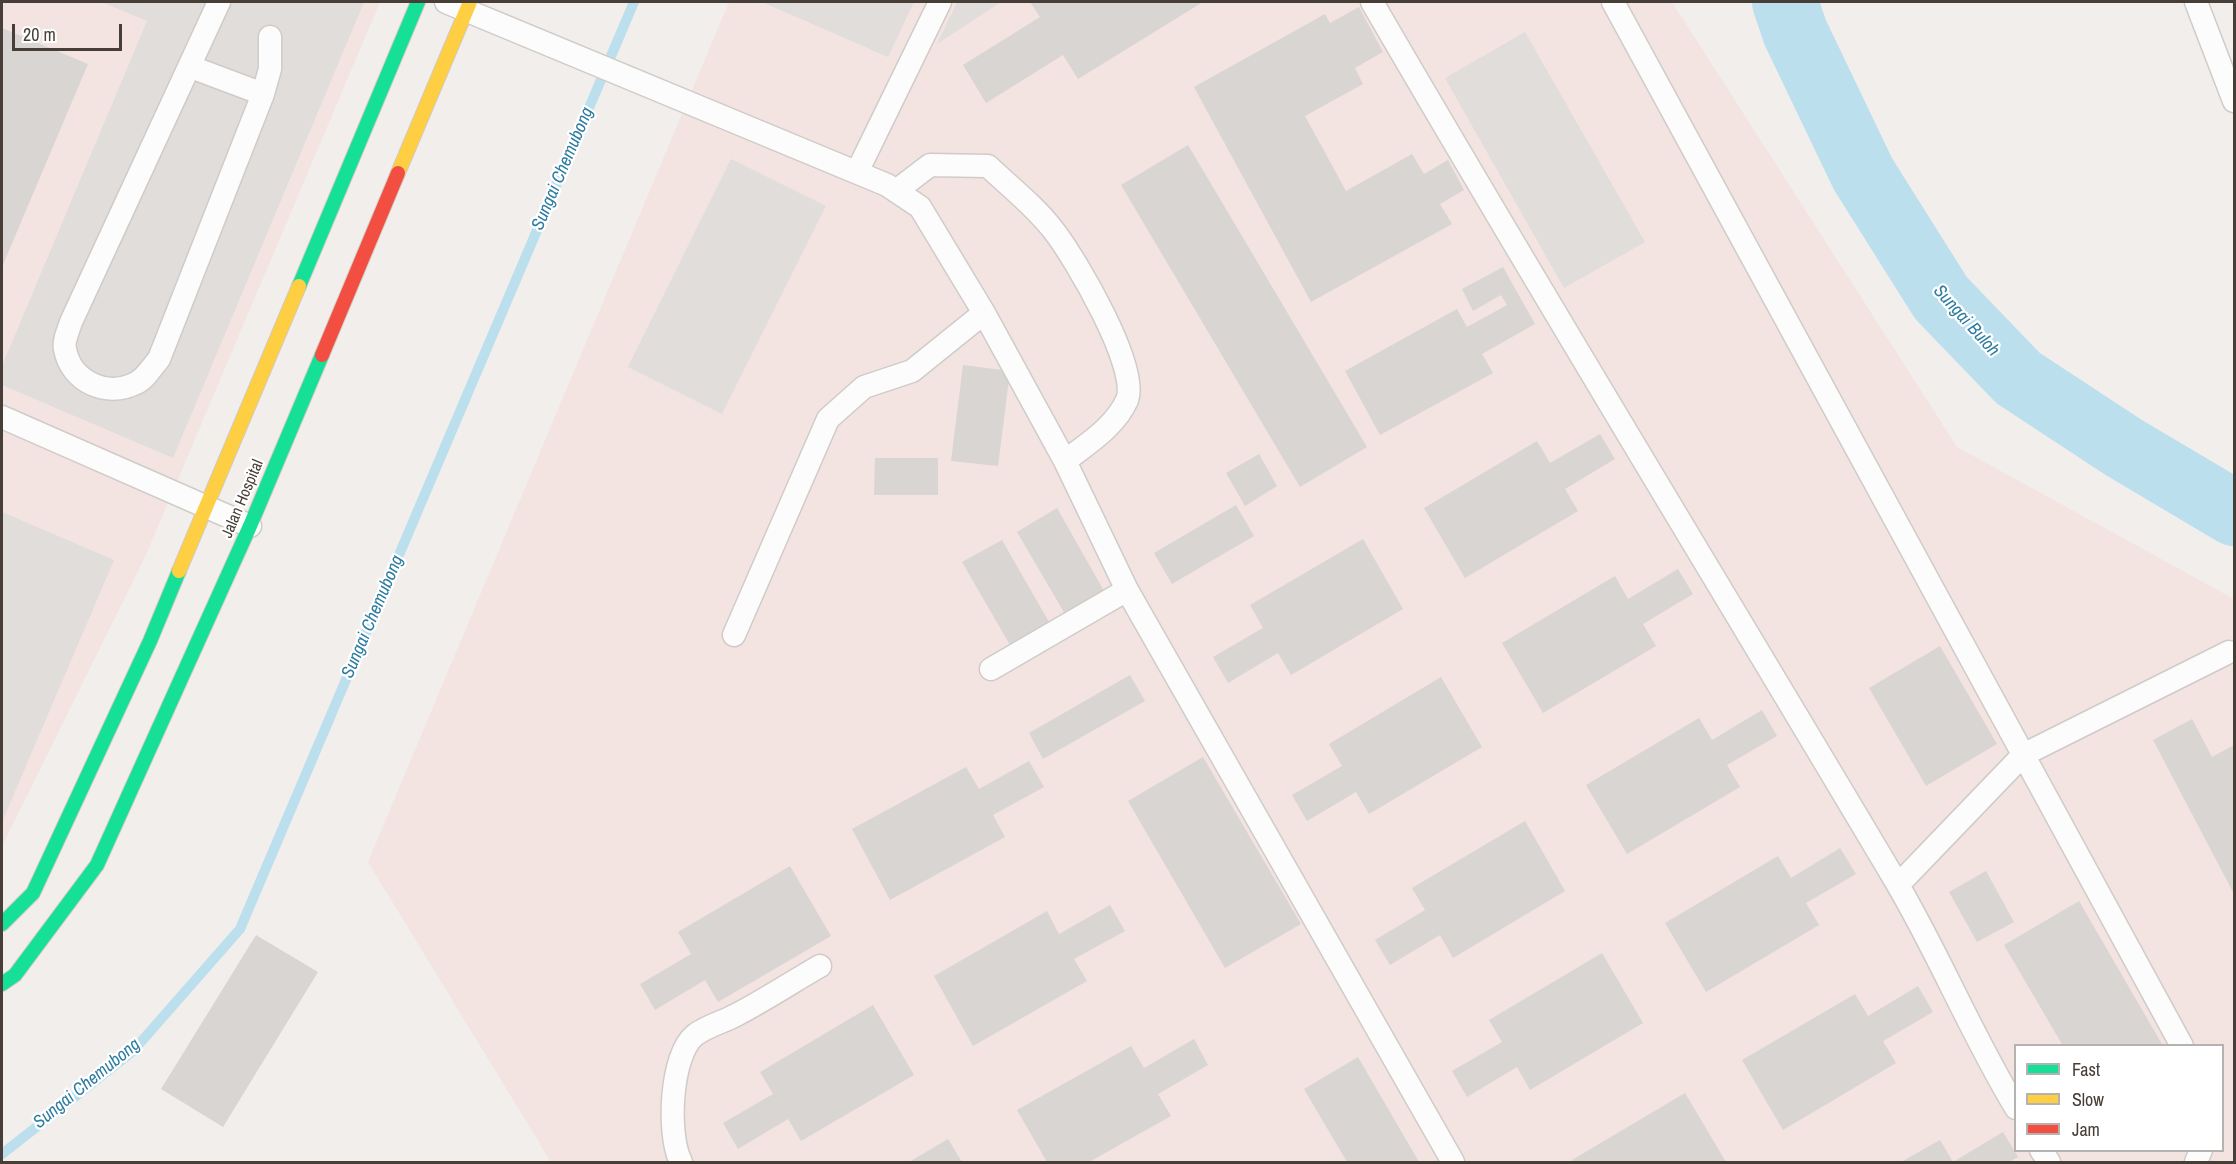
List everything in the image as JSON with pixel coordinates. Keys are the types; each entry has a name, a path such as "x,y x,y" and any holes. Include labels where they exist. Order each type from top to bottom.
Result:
{"main road":[{"name":"Jalan Hospital","path":"2,924 33,893 150,641 418,2"},
{"name":"Jalan Hospital","path":"2,984 15,975 97,865 250,526 460,4"}],"lane":[{"path":"219,2 191,67 71,322 64,347 73,370 91,385 113,390 138,382 159,359 263,94 270,69 270,37"},
{"path":"857,172 940,2"},
{"path":"1372,2 1534,281 1898,885 1984,1055 2014,1104"},
{"path":"1613,2 2181,1044"},
{"path":"2196,2 2235,101"},
{"path":"460,4 521,33 857,172 896,191 920,207 984,313 1065,461 1127,590 1453,1162"},
{"path":"191,67 263,94"},
{"path":"896,191 930,165 988,166 1053,230 1093,291 1126,368 1128,398 1112,423 1065,461"},
{"path":"734,635 828,419 864,387 912,371 984,313"},
{"path":"2,417 250,526"},
{"path":"991,669 1127,590"},
{"path":"1898,885 2023,755 2229,652"},
{"path":"681,1162 673,1137 672,1104 683,1051 694,1036 735,1016 820,966"}],"shaded area":[{"path":"2,2 380,2 145,557 2,846"},
{"path":"102,2 364,2 173,458 2,385 2,366 147,21"},
{"path":"729,2 1672,2 1957,447 2234,599 2234,1162 551,1162 368,862"},
{"path":"762,2 914,2 888,57"},
{"path":"957,2 1001,2 937,44"},
{"path":"1525,32 1645,242 1564,288 1445,78"},
{"path":"731,159 826,206 722,414 628,367"},
{"path":"2,512 114,560 2,822"}],"building":[{"path":"1030,2 1203,2 1078,79 1063,55 986,103 963,65 1040,17"},
{"path":"1359,7 1383,52 1355,68 1363,84 1305,116 1346,191 1412,154 1424,174 1448,160 1464,190 1440,204 1452,224 1311,302 1194,87 1325,14 1330,23"},
{"path":"2,28 88,64 2,267"},
{"path":"1188,145 1367,447 1300,487 1121,185"},
{"path":"1503,267 1535,324 1482,354 1493,373 1380,435 1345,371 1457,309 1467,327 1507,305 1501,295 1473,311 1462,289"},
{"path":"963,365 1010,371 998,466 951,461"},
{"path":"1600,434 1615,459 1565,489 1578,511 1465,578 1424,508 1537,441 1550,463"},
{"path":"1259,454 1277,486 1245,506 1226,473"},
{"path":"875,458 938,458 938,495 874,495"},
{"path":"1236,505 1254,536 1172,584 1154,553"},
{"path":"1057,508 1104,591 1065,614 1017,532"},
{"path":"1363,539 1403,609 1291,675 1278,653 1228,683 1213,657 1263,628 1250,605"},
{"path":"1002,540 1049,622 1010,645 962,562"},
{"path":"1678,569 1693,594 1643,624 1656,646 1543,713 1502,643 1615,576 1628,599"},
{"path":"1940,646 1997,744 1926,786 1869,688"},
{"path":"1130,675 1145,701 1043,759 1029,733"},
{"path":"1441,677 1482,747 1369,814 1356,792 1307,821 1292,795 1342,766 1329,744"},
{"path":"1762,710 1777,736 1727,765 1740,787 1627,854 1586,785 1699,718 1712,740"},
{"path":"2192,719 2212,757 2234,745 2234,894 2153,740"},
{"path":"1203,757 1301,924 1225,968 1128,801"},
{"path":"1029,761 1044,787 993,815 1005,837 890,900 852,829 966,767 979,789"},
{"path":"1525,821 1565,891 1453,958 1440,935 1390,965 1375,940 1425,910 1412,888"},
{"path":"1840,848 1856,874 1806,903 1819,925 1706,992 1665,923 1778,856 1791,878"},
{"path":"790,866 831,936 718,1002 705,980 655,1010 640,984 691,954 678,932"},
{"path":"1986,871 2014,922 1977,942 1949,892"},
{"path":"2079,901 2162,1044 2062,1044 2004,945"},
{"path":"1110,905 1125,931 1074,959 1087,981 973,1046 934,976 1047,911 1059,934"},
{"path":"256,935 318,972 223,1127 161,1089"},
{"path":"1602,953 1643,1023 1530,1090 1517,1067 1467,1097 1452,1071 1502,1042 1489,1020"},
{"path":"1918,986 1933,1012 1883,1041 1896,1063 1783,1130 1742,1060 1855,994 1868,1016"},
{"path":"873,1005 914,1075 801,1141 788,1119 738,1149 723,1123 773,1094 760,1072"},
{"path":"1194,1039 1208,1065 1158,1094 1171,1116 1089,1162 1047,1162 1017,1110 1131,1046 1144,1068"},
{"path":"1358,1057 1419,1162 1347,1162 1304,1089"},
{"path":"1685,1093 1726,1162 1574,1162 1572,1160"},
{"path":"2003,1132 2018,1157 2009,1162 1953,1162"},
{"path":"948,1139 962,1162 909,1162"},
{"path":"1940,1140 1953,1162 1901,1162"}],"waterway":[{"name":"Sungai Chemubong","path":"2,1154 133,1051 240,929 634,2"},
{"name":"Sungai Buloh","path":"1785,2 1795,32 1863,174 1941,298 2018,378 2123,447 2234,513"}],"traffic: fast":[{"path":"299,286 418,2"},
{"path":"2,984 15,975 97,865 250,526 322,355"},
{"path":"2,924 33,893 150,641 179,571"}],"traffic: slow":[{"path":"398,173 470,2"},
{"path":"179,571 299,286"}],"traffic: jam":[{"path":"322,355 398,173"}]}
